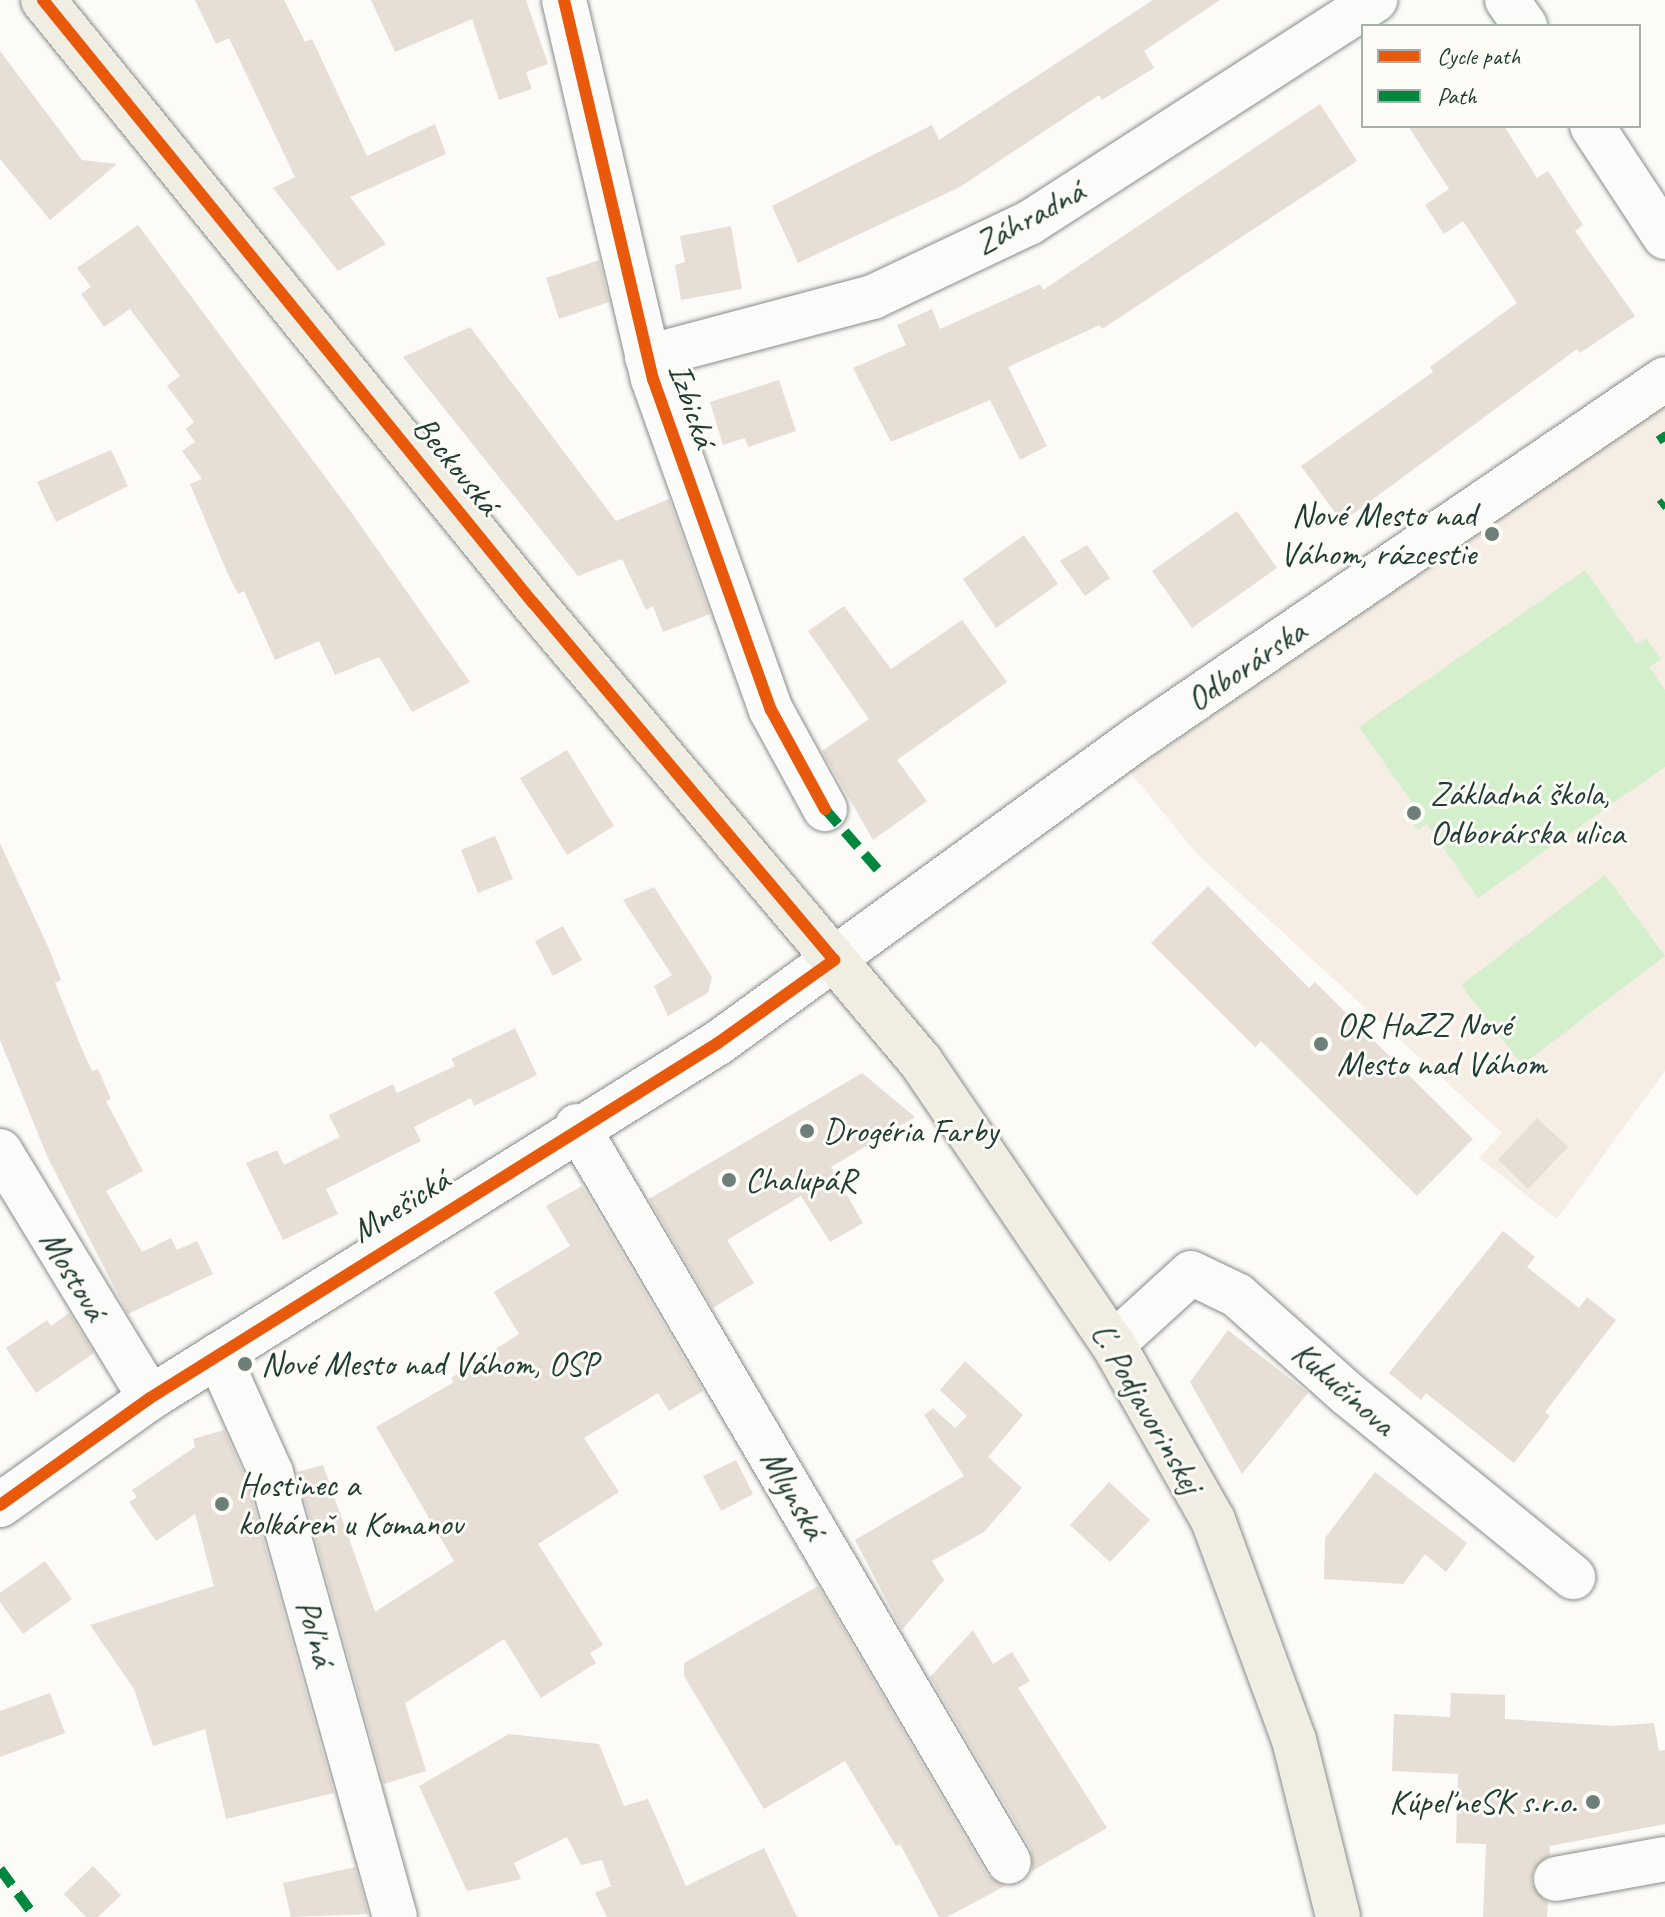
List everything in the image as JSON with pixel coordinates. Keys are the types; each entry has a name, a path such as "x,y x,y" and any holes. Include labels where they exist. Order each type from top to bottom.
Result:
{"main road":[{"name":"Beckovská","path":"43,0 543,616 834,960"},
{"name":"Ľ. Podjavorinskej","path":"834,960 921,1062 1113,1344 1213,1520 1294,1740 1338,1917"}],"street":[{"name":"Izbická","path":"564,0 647,357 771,710 825,809"},
{"name":"Záhradná","path":"647,357 873,297 1029,223 1375,0"},
{"path":"1507,0 1524,24"},
{"path":"1593,128 1665,237"},
{"name":"Odborárska","path":"834,960 1135,740 1665,379"},
{"name":"Mnešická","path":"0,1505 150,1398 577,1126 718,1043 834,960"},
{"name":"Mlynská","path":"577,1126 1009,1862"},
{"name":"Mostová","path":"0,1151 150,1398"},
{"name":"Kukučínova","path":"1113,1344 1191,1273 1237,1295 1349,1395 1573,1577"},
{"name":"Poľná","path":"218,1355 271,1473 395,1917"},
{"path":"1556,1879 1665,1859"}],"shaded area":[{"name":"Základná škola, Odborárska ulica","path":"1665,406 1665,1071 1557,1219 1479,1158 1502,1133 1197,854 1130,772"}],"green space":[{"path":"1585,570 1637,644 1646,638 1661,659 1649,667 1665,690 1665,767 1478,898 1427,824 1418,830 1403,808 1411,801 1359,727"},
{"path":"1605,875 1665,956 1522,1065 1461,985"}],"building":[{"path":"195,0 284,0 305,42 312,39 367,156 435,124 446,154 350,197 386,244 338,271 273,188 295,177 229,38 216,44"},
{"path":"371,0 526,0 548,64 526,72 532,89 499,100 472,19 395,52"},
{"path":"1153,0 1220,0 1144,51 1154,68 1102,100 1099,95 960,187 798,263 772,206 932,125 939,140"},
{"path":"0,51 82,160 117,164 50,220 0,159"},
{"path":"1320,104 1357,161 1102,329 1100,325 1008,367 1047,446 1020,460 990,400 891,442 853,368 906,345 897,325 932,309 940,329 1040,284 1043,290"},
{"path":"1409,128 1505,128 1537,178 1548,171 1583,225 1575,231 1635,316 1580,353 1577,349 1342,522 1301,466 1433,372 1430,367 1517,303 1463,221 1444,234 1425,205 1449,189"},
{"path":"138,225 349,509 470,682 412,712 379,657 335,675 319,641 275,660 244,591 238,594 227,572 190,484 202,479 182,451 195,442 186,429 194,422 167,386 180,376 130,309 104,327 81,294 91,287 77,268"},
{"path":"731,226 742,289 681,300 675,265 685,262 680,236"},
{"path":"599,260 609,302 559,319 546,278"},
{"path":"470,327 616,521 669,499 710,614 663,632 653,606 646,610 622,559 578,576 403,357"},
{"path":"779,380 796,431 748,447 745,438 723,445 710,402"},
{"path":"111,450 128,486 56,522 37,482"},
{"path":"1237,511 1277,568 1192,628 1152,571"},
{"path":"1024,535 1058,584 996,628 963,579"},
{"path":"1087,545 1110,578 1085,596 1060,561"},
{"path":"844,606 891,669 962,620 1007,682 897,760 927,801 873,840 822,751 869,719 808,631"},
{"path":"567,750 614,826 567,855 520,778"},
{"path":"495,836 513,879 478,893 461,850"},
{"path":"0,843 49,949 61,980 55,983 81,1047 92,1071 98,1069 111,1099 106,1101 143,1171 106,1191 142,1252 171,1238 177,1250 197,1241 213,1274 128,1314 47,1156 0,1040"},
{"name":"OR HaZZ Nové Mesto nad Váhom","path":"1208,886 1309,988 1315,982 1473,1139 1417,1196 1261,1041 1255,1047 1151,943"},
{"path":"654,887 712,977 708,993 668,1016 654,986 672,975 623,900"},
{"path":"563,926 582,960 553,976 535,941"},
{"path":"515,1028 537,1075 474,1106 471,1098 414,1127 421,1141 326,1189 338,1214 283,1240 246,1163 277,1150 284,1165 340,1137 329,1115 393,1084 397,1093 455,1066 451,1059"},
{"path":"862,1073 915,1117 831,1167 863,1223 830,1242 801,1196 727,1240 754,1283 713,1308 649,1199"},
{"path":"1537,1118 1568,1147 1528,1189 1498,1160"},
{"path":"582,1186 703,1391 669,1411 658,1393 584,1438 619,1492 538,1544 603,1645 590,1653 596,1663 541,1698 504,1639 405,1703 426,1771 384,1784 297,1472 323,1465 375,1612 454,1561 376,1427 454,1382 451,1378 519,1334 494,1292 570,1246 546,1206"},
{"path":"1503,1231 1535,1257 1527,1267 1579,1308 1587,1297 1616,1320 1545,1412 1550,1416 1514,1463 1426,1393 1421,1400 1389,1373"},
{"path":"69,1313 94,1353 36,1393 6,1348 47,1320 51,1326"},
{"path":"1228,1330 1308,1393 1242,1474 1190,1382"},
{"path":"965,1361 1023,1415 988,1457 1022,1488 984,1532 932,1561 944,1580 902,1630 855,1540 964,1476 924,1415 933,1408 955,1428 967,1416 940,1390"},
{"path":"224,1430 247,1482 334,1793 226,1819 205,1729 153,1746 134,1689 90,1625 214,1586 195,1514 156,1541 129,1502 137,1497 132,1490 195,1447 193,1439"},
{"path":"736,1460 753,1494 721,1511 703,1476"},
{"path":"1375,1472 1467,1543 1446,1572 1425,1554 1403,1584 1324,1579 1325,1538"},
{"path":"1109,1482 1150,1520 1110,1562 1070,1525"},
{"path":"45,1561 72,1599 23,1634 0,1602 0,1593"},
{"path":"818,1586 987,1875 1005,1886 947,1917 939,1917 900,1844 896,1846 845,1761 764,1809 684,1676 684,1663"},
{"path":"973,1630 993,1664 1012,1652 1030,1681 1018,1688 1107,1828 1032,1871 1031,1849 930,1677"},
{"path":"50,1693 65,1733 0,1757 0,1711"},
{"path":"1451,1693 1505,1695 1505,1719 1613,1726 1654,1723 1659,1751 1665,1750 1665,1824 1550,1846 1550,1855 1533,1870 1531,1883 1548,1903 1547,1917 1483,1917 1486,1844 1456,1843 1458,1774 1392,1771 1394,1714 1450,1717"},
{"path":"509,1734 599,1744 624,1806 648,1799 686,1886 764,1848 797,1917 607,1917 595,1893 611,1886 602,1860 581,1865 567,1837 514,1863 521,1879 467,1891 419,1786"},
{"path":"93,1866 121,1895 98,1917 86,1917 64,1894"},
{"path":"355,1867 368,1914 291,1917 283,1883"}],"marked path":[{"path":"1660,434 1665,442"},
{"path":"1660,506 1665,502"},
{"path":"825,809 880,872"},
{"path":"0,1869 35,1917"}],"cycle path":[{"path":"0,1505 150,1398 718,1043 834,960 533,603 43,0"},
{"path":"564,0 653,379 771,710 825,809"}],"place":[{"name":"Nové Mesto nad Váhom, rázcestie","path":"1492,534"},
{"name":"Základná škola, Odborárska ulica","path":"1414,813"},
{"name":"OR HaZZ Nové Mesto nad Váhom","path":"1321,1044"},
{"name":"Drogéria Farby","path":"807,1131"},
{"name":"ChalupáR","path":"729,1180"},
{"name":"Nové Mesto nad Váhom, OSP","path":"245,1364"},
{"name":"Hostinec a kolkáreň u Komanov","path":"222,1504"},
{"name":"KúpeľneSK s.r.o.","path":"1593,1802"}]}
